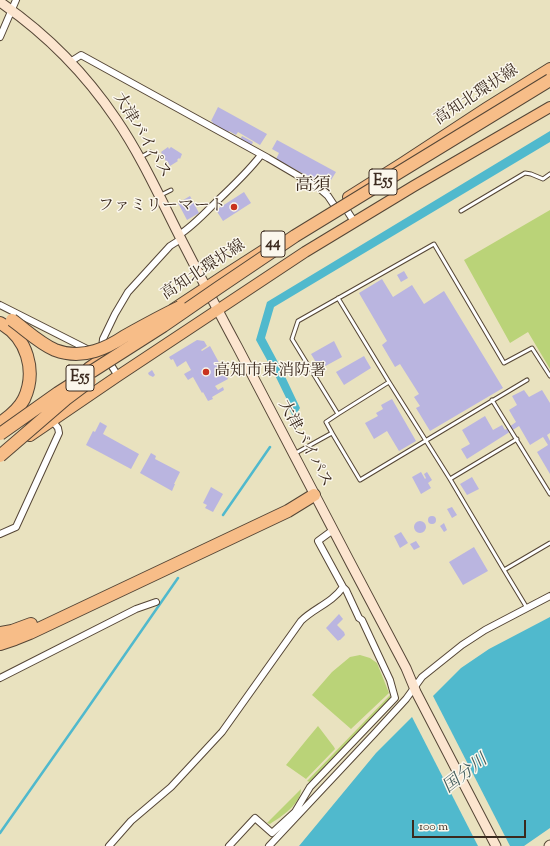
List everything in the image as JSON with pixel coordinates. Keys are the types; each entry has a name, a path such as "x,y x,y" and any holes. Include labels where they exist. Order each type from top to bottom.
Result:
{"highway":[{"name":"E55","path":"0,434 58,393 163,326 212,287 550,80"},
{"path":"6,323 56,350 65,353 86,353 96,351 114,342 212,287"},
{"path":"0,314 23,346 29,360 30,370 28,385 23,400 10,416 0,423"},
{"path":"0,456 66,399 163,326"},
{"path":"0,633 26,626 285,504 314,495"},
{"path":"0,644 30,633 274,518 314,495"}],"main road":[{"name":"大津バイパス","path":"0,2 43,35 70,62 104,102 124,130 160,196 180,237 212,287 218,310 406,668 415,690 496,846"},
{"name":"高知北環状線","path":"0,427 337,203 550,68"},
{"name":"44","path":"0,456 305,252 414,186 550,107"}],"street":[{"path":"0,37 16,0"},
{"path":"70,62 81,55 261,154 319,188 337,203 355,222"},
{"path":"102,358 103,339 128,292 170,246 251,168 261,154"},
{"path":"0,305 93,352 111,365 118,376"},
{"path":"0,534 16,527 59,433 58,428 39,401"},
{"path":"229,846 255,818 272,833 296,813 310,787 395,698 390,680 366,626 359,618 346,590 318,541 333,530"},
{"path":"109,846 131,821 171,787 222,732 301,621 335,597 343,587"},
{"path":"269,846 296,813 415,690 422,677 462,645 485,630 550,596"},
{"path":"0,678 136,609 156,602"}],"lane":[{"path":"139,158 150,152"},
{"path":"461,212 525,174 531,174 543,179 550,174"},
{"path":"160,196 171,190"},
{"path":"338,414 292,339 298,320 434,244 504,363 532,348 550,376"},
{"path":"338,298 450,479 527,608"},
{"path":"389,382 326,422 360,480 527,380"},
{"path":"492,400 550,494"},
{"path":"293,455 332,433"},
{"path":"450,479 516,439"},
{"path":"504,570 550,543"}],"green space":[{"path":"550,210 550,369 528,332 510,343 464,260"},
{"path":"360,655 370,658 377,663 389,693 351,729 312,695 332,672 350,657"},
{"path":"390,695 391,697 387,703 333,759 310,782 307,781"},
{"path":"318,726 335,749 306,779 286,765"},
{"path":"301,789 298,800 290,810 270,824 267,823"}],"water":[{"path":"550,131 550,142 274,307 265,338 300,408 294,418 289,409 291,408 272,369 256,340 267,302"},
{"name":"国分川","path":"550,617 550,828 524,846 299,846 376,753 461,668 489,649"}],"pier":[{"path":"432,694 510,846 478,846 411,715"}],"building":[{"path":"218,107 267,134 260,145 238,132 236,135 229,131 228,133 211,124"},
{"path":"242,136 253,142 251,146 240,140"},
{"path":"277,140 336,172 331,180 324,177 320,183 276,159 279,153 272,149"},
{"path":"168,147 169,149 171,147 182,154 180,159 179,158 177,160 178,161 170,166 161,152"},
{"name":"ファミリーマート","path":"244,192 251,203 223,221 216,210"},
{"path":"190,196 199,213 187,220 178,203"},
{"path":"404,271 408,278 401,282 397,275"},
{"path":"382,279 393,297 412,285 424,304 444,291 503,388 430,431 416,408 420,406 414,397 419,394 400,364 395,367 382,345 387,341 359,293"},
{"name":"高知市東消防署","path":"197,340 204,341 207,346 201,350 202,351 210,346 228,379 215,386 218,390 223,387 224,390 208,401 193,377 188,380 184,374 191,370 186,361 177,367 173,359 171,360 169,357"},
{"path":"334,341 342,357 320,369 311,354"},
{"path":"364,356 371,368 344,385 336,372"},
{"path":"152,370 155,375 153,377 148,373"},
{"path":"524,390 529,397 542,390 550,403 550,433 547,435 550,441 550,474 537,452 548,445 543,437 530,445 519,426 467,459 461,449 470,444 462,430 485,416 493,430 502,425 505,430 516,422 509,410 517,405 512,396"},
{"path":"392,399 416,441 399,451 387,431 374,439 365,423 378,416 376,413 383,409 381,405"},
{"path":"100,422 107,426 103,434 139,454 131,469 86,445 93,431 95,432"},
{"path":"151,453 156,456 155,459 180,472 172,491 140,473"},
{"path":"421,472 425,479 424,474 427,472 432,480 428,483 431,488 421,494 412,477"},
{"path":"472,477 479,489 467,495 460,484"},
{"path":"211,487 223,494 213,512 205,508 207,505 203,503"},
{"path":"452,507 457,515 452,518 447,509"},
{"path":"432,516 435,517 435,523 432,524 429,523 428,520 429,517"},
{"path":"420,521 424,523 426,527 424,531 420,533 416,531 414,527 416,523"},
{"path":"444,523 447,530 444,532 440,526"},
{"path":"401,532 408,543 400,548 394,536"},
{"path":"416,541 420,547 414,550 410,544"},
{"path":"474,547 488,571 463,585 449,562"},
{"path":"339,614 343,619 337,625 345,635 338,641 326,628"}],"waterway":[{"path":"223,515 270,447"},
{"path":"0,833 178,578"}],"place":[{"name":"ファミリーマート","path":"234,207"},
{"name":"高知市東消防署","path":"206,372"}],"district":[{"name":"高須","path":"313,187"}]}
